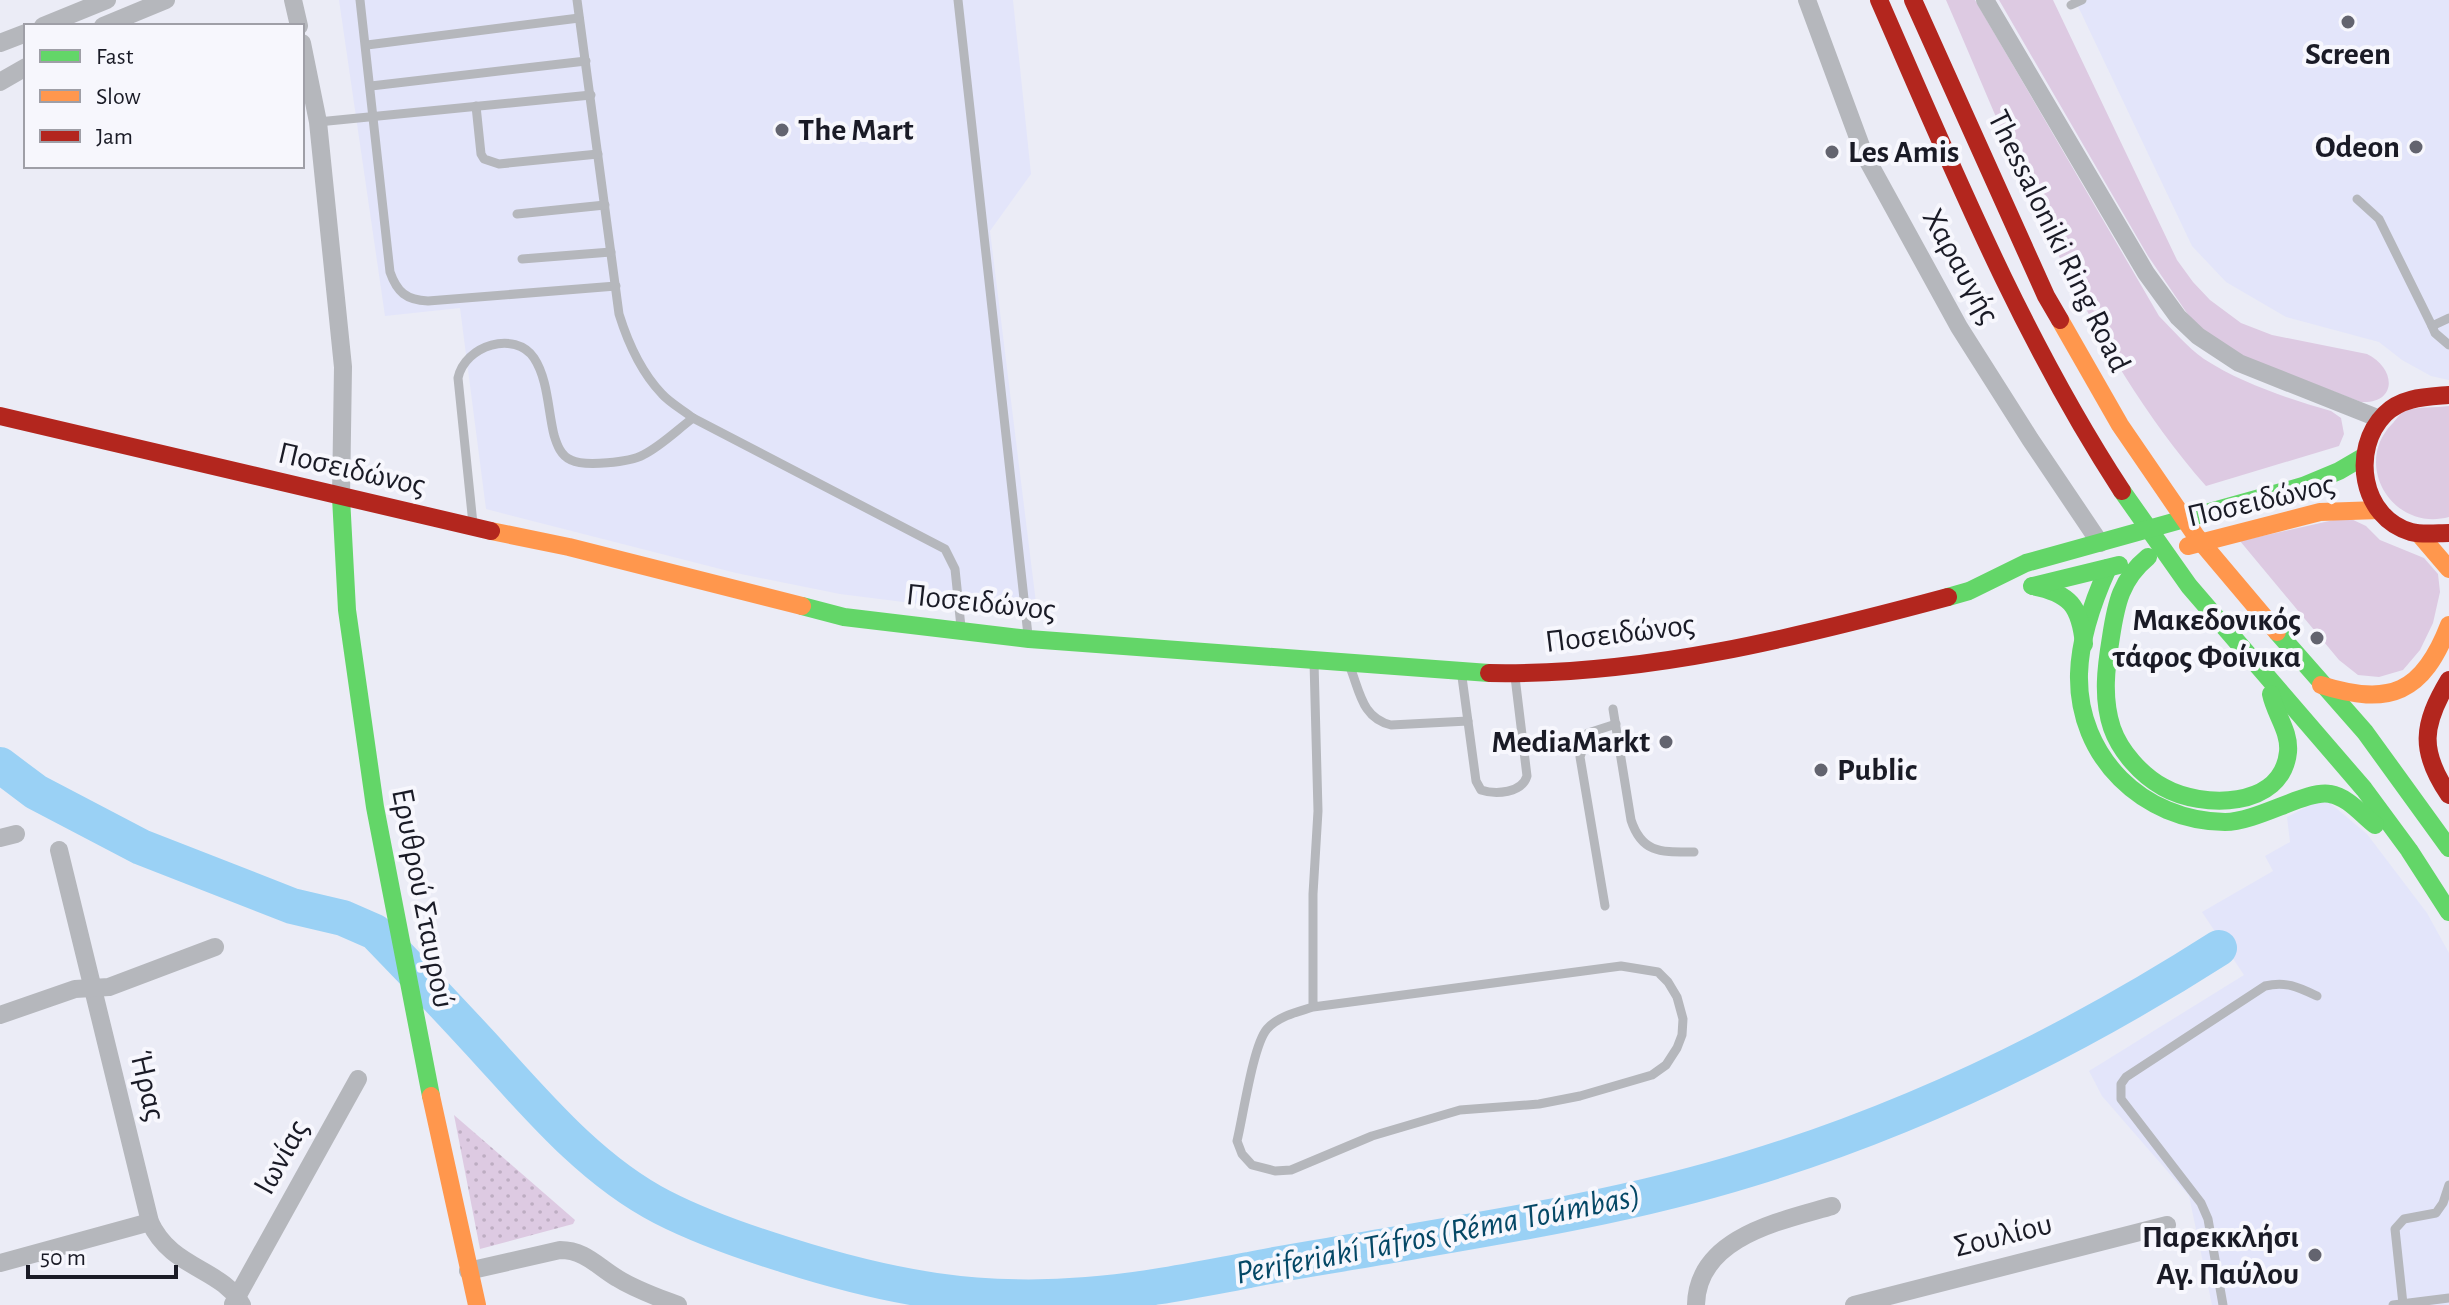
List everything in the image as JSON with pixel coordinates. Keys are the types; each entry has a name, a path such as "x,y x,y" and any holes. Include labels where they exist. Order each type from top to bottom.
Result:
{"main road":[{"name":"Thessaloniki Ring Road","path":"1879,0 2025,324 2068,403 2133,509 2172,564 2335,753 2403,841 2449,912"},
{"name":"Thessaloniki Ring Road","path":"1913,0 2046,296 2120,425 2169,500 2321,685 2365,732 2449,848"},
{"path":"2449,395 2407,399 2380,419 2369,436 2363,457 2365,486 2379,510 2396,526 2419,534 2449,533"},
{"name":"Ποσειδώνος","path":"0,416 474,528 569,547 844,617 1029,639 1462,673 1515,674 1620,667 1757,645 1879,617 1969,591 2026,563 2303,486 2363,457"},
{"name":"Ερυθρού Σταυρού","path":"341,497 347,610 375,807 414,1015 477,1305"},
{"name":"Ποσειδώνος","path":"1969,591 2032,586 2320,512 2379,510"},
{"path":"2419,534 2449,569"},
{"path":"2100,543 2119,594"},
{"path":"2148,557 2131,572 2119,594 2104,678 2112,729 2124,750 2163,787 2204,799 2250,797 2268,790 2285,765 2288,736 2272,705 2269,678"},
{"path":"2108,568 2099,587 2084,644 2079,674 2081,701 2096,748 2125,787 2143,800 2184,817 2226,822 2243,820 2321,793 2330,793 2341,797 2380,829 2403,841"},
{"path":"2032,586 2053,589 2073,603 2080,616 2084,644"},
{"path":"2321,685 2358,696 2374,698 2391,694 2410,684 2428,667 2438,653 2449,625"},
{"path":"2449,680 2431,712 2426,748 2432,772 2449,795"}],"street":[{"path":"48,24 107,0"},
{"path":"108,24 166,0"},
{"path":"293,0 299,24"},
{"name":"Χαραυγής","path":"1807,0 1864,154 1959,327 2100,543"},
{"path":"1985,0 2146,273 2178,317 2198,336 2239,363 2380,419"},
{"path":"0,43 24,34"},
{"path":"304,53 318,122 343,367 341,497"},
{"path":"0,82 24,68"},
{"name":"Ήρας","path":"59,850 150,1222 167,1249 237,1302"},
{"path":"0,1015 75,989 109,987 215,947"},
{"name":"Ιωνίας","path":"237,1302 358,1079"},
{"path":"1696,1305 1703,1276 1716,1258 1735,1241 1766,1225 1832,1206"},
{"path":"0,1263 150,1222"},
{"name":"Σουλίου","path":"1854,1305 1904,1298 2167,1225"},
{"path":"468,1271 569,1250 587,1256 615,1277 678,1305"}],"lane":[{"path":"360,0 390,272 403,296 428,301 616,286"},
{"path":"577,0 623,327 641,365 662,395 693,418 945,549 955,569 962,631"},
{"path":"958,0 1029,639"},
{"path":"2071,5 2082,0"},
{"path":"367,45 579,18"},
{"path":"371,86 586,61"},
{"path":"318,122 591,95"},
{"path":"476,106 481,154 489,162 499,164 598,154"},
{"path":"2357,199 2379,219 2435,333 2449,345"},
{"path":"517,214 605,205"},
{"path":"522,259 611,252"},
{"path":"2432,326 2449,318"},
{"path":"474,528 458,378 460,366 469,354 502,344 521,345 533,356 540,370 555,439 561,453 570,460 582,463 633,459 646,454 693,418"},
{"path":"1313,1007 1313,894 1318,811 1314,659"},
{"path":"1348,663 1367,709 1372,717 1381,722 1391,725 1468,721"},
{"path":"1462,673 1476,781 1481,790 1489,793 1518,789 1527,776 1515,674"},
{"path":"1613,709 1636,836 1664,852 1694,852"},
{"path":"1605,906 1580,757 1588,733 1616,724"},
{"path":"1621,966 1658,972 1677,997 1683,1019 1677,1048 1666,1065 1652,1075 1580,1096 1539,1104 1460,1110 1372,1136 1291,1170 1252,1165 1242,1154 1237,1141 1265,1031 1275,1022 1313,1007 1621,966"},
{"path":"2223,1305 2208,1219 2201,1203 2121,1099 2121,1084 2126,1077 2265,986 2292,984 2317,996"},
{"path":"2449,1185 2436,1213 2404,1219 2395,1229 2398,1304 2449,1298"}],"shaded area":[{"path":"339,0 1013,0 1031,174 990,231 1038,619 840,594 736,573 486,509 460,308 385,316"},
{"path":"1946,0 1975,0 2159,316 2192,349 2218,368 2266,390 2331,411 2341,418 2344,434 2339,446 2206,486 2163,432 2124,375 2089,315 2028,191"},
{"path":"1999,0 2053,0 2177,260 2210,300 2241,323 2272,335 2367,354 2377,360 2388,376 2387,391 2382,397 2361,402 2233,353 2191,319 2148,256"},
{"path":"2075,0 2449,0 2449,380 2431,376 2402,360 2379,342 2286,317 2226,282 2192,246"},
{"path":"2449,406 2449,517 2429,519 2411,515 2384,492 2376,458 2381,440 2405,411"},
{"path":"2347,517 2366,526 2380,540 2424,558 2438,574 2440,592 2433,623 2420,650 2403,670 2379,677 2358,675 2339,660 2240,541"},
{"path":"2324,798 2367,834 2427,913 2449,953 2449,1305 2212,1305 2189,1196 2102,1096 2089,1071 2244,975 2202,912 2273,871 2265,856 2290,842 2287,817"},
{"path":"454,1115 575,1220 573,1224 480,1249"}],"waterway":[{"name":"Periferiakí Táfros (Réma Toúmbas)","path":"0,765 36,792 141,847 292,906 343,918 375,932 564,1133 611,1174 662,1207 723,1234 824,1267 898,1285 971,1295 1047,1297 1148,1288 1566,1214 1704,1182 1873,1126 1992,1075 2107,1015 2219,948"}],"traffic: fast":[{"path":"1948,597 1969,591 2026,563 2303,486 2363,457"},
{"path":"2122,491 2189,586 2364,789 2449,912"},
{"path":"341,497 347,610 375,807 431,1096"},
{"path":"2148,557 2132,574 2121,593 2106,671 2107,705 2112,728 2132,762 2163,787 2198,799 2218,801 2256,794 2271,785 2283,771 2288,752 2287,737 2271,694"},
{"path":"2033,586 2119,565"},
{"path":"2108,568 2088,620 2079,674 2081,704 2089,732 2120,779 2142,797 2167,810 2195,819 2238,821 2309,796 2330,794 2348,802 2375,825"},
{"path":"2032,586 2056,593 2071,603 2080,620 2084,644"},
{"path":"802,606 844,617 1029,639 1489,673"},
{"path":"2277,632 2365,732 2449,848"}],"traffic: slow":[{"path":"2060,320 2120,425 2196,536 2277,632"},
{"path":"2188,546 2320,512 2379,510"},
{"path":"491,531 569,547 802,606"},
{"path":"2419,534 2449,569"},
{"path":"2321,685 2366,694 2385,694 2401,689 2428,666 2449,625"},
{"path":"431,1096 477,1305"}],"traffic: jam":[{"path":"1879,0 2020,312 2086,433 2122,491"},
{"path":"1913,0 2046,296 2060,320"},
{"path":"2449,395 2415,399 2392,408 2374,429 2367,445 2365,463 2366,481 2372,498 2381,513 2394,524 2415,533 2449,533"},
{"path":"0,416 491,531"},
{"path":"1489,673 1606,668 1663,661 1778,639 1948,597"},
{"path":"2449,680 2433,711 2428,738 2433,765 2449,795"}],"place":[{"name":"Screen","path":"2348,22"},
{"name":"The Mart","path":"782,130"},
{"name":"Odeon","path":"2416,147"},
{"name":"Les Amis","path":"1832,152"},
{"name":"Μακεδονικός τάφος Φοίνικα","path":"2317,638"},
{"name":"MediaMarkt","path":"1666,742"},
{"name":"Public","path":"1821,770"},
{"name":"Παρεκκλήσι Αγ. Παύλου","path":"2315,1255"}]}
